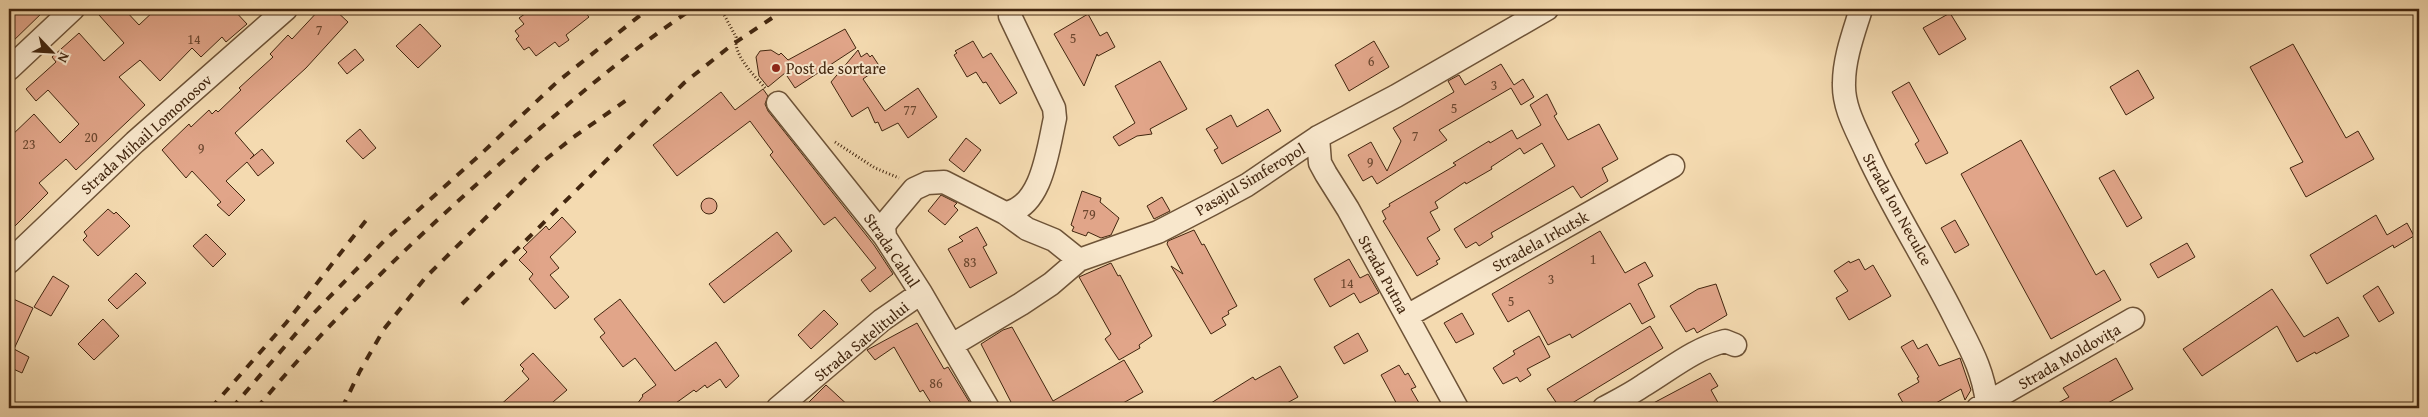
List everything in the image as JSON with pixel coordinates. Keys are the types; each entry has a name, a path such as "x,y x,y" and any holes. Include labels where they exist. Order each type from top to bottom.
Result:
{"street":[{"path":"9,69 73,9"},
{"name":"Pasajul Simferopol","path":"952,345 1036,294 1080,260 1158,232 1247,185 1318,137 1396,96 1547,9"},
{"name":"Strada Ion Neculce","path":"1861,9 1844,72 1845,97 1849,114 1878,177 1929,265 1979,363 1985,382 1983,406"},
{"name":"Strada Mihail Lomonosov","path":"9,262 135,142 280,11"},
{"path":"1005,213 1020,209 1034,192 1055,118 1054,108 1010,16"},
{"name":"Strada Cahul","path":"778,104 884,236 921,293 988,408"},
{"name":"Strada Putna","path":"1318,137 1320,164 1348,209 1457,408"},
{"name":"Stradela Irkutsk","path":"1407,316 1673,166"},
{"path":"884,236 884,226 893,212 910,193 921,185 935,182 949,184 1005,213 1021,226 1054,240 1080,260"},
{"name":"Strada Satelitului","path":"778,408 882,320 921,293"},
{"name":"Strada Moldovița","path":"1983,406 2133,320"},
{"path":"1604,408 1644,386 1685,357 1708,345 1725,341 1735,346"}],"path":[{"path":"721,9 736,37 736,42 745,64 778,104"},
{"path":"804,135 829,138 875,168 921,185"}],"building":[{"path":"9,9 46,9 9,45"},
{"path":"106,9 124,9 139,25 156,9 233,9 247,24 226,42 222,37 201,57 192,48 160,81 140,60 119,77 145,105 76,170 66,159 39,183 48,193 9,232 9,138 34,114 60,143 79,124 48,90 36,101 26,89 56,62 52,57 79,33 104,61 124,43 99,15"},
{"path":"320,9 334,9 348,22 306,68 235,133 254,155 250,159 262,149 274,163 258,176 247,162 226,181 245,200 229,216 217,205 221,202 192,171 186,178 162,150 189,124 191,127 209,110 212,114 216,110 218,112 241,90 239,88 273,57 270,54 288,35 292,39"},
{"path":"532,9 582,9 589,17 566,35 569,40 559,47 555,42 536,56 529,47 524,50 516,39 519,36 515,31 524,24 519,18"},
{"path":"1950,13 1966,39 1939,55 1923,28"},
{"path":"1088,14 1100,36 1107,32 1115,47 1098,56 1097,54 1084,86 1054,34"},
{"path":"420,24 441,46 418,68 396,46"},
{"path":"845,29 856,48 795,88 785,73 768,87 759,76 756,57 760,51 771,50 779,55 781,53 788,60"},
{"path":"973,41 983,58 991,53 1017,93 1000,104 986,82 983,83 976,72 967,77 954,55 957,53 955,51"},
{"path":"1374,41 1389,67 1349,91 1335,65"},
{"path":"2293,44 2346,138 2358,131 2374,159 2306,197 2290,168 2303,162 2250,67"},
{"path":"355,49 364,60 347,74 338,63"},
{"path":"858,50 861,57 867,53 870,57 872,55 880,67 863,79 885,111 918,88 937,117 908,138 898,123 882,131 878,122 875,123 868,107 852,117 831,82"},
{"path":"1160,61 1187,109 1150,129 1152,134 1137,136 1119,146 1113,137 1135,123 1115,86"},
{"path":"1501,64 1514,85 1523,79 1534,97 1521,105 1511,88 1439,130 1447,140 1377,184 1372,176 1363,181 1348,155 1371,142 1387,171 1401,141 1393,128 1454,92 1448,81 1459,75 1465,85"},
{"path":"2138,70 2154,98 2126,115 2110,87"},
{"path":"1909,82 1948,153 1926,164 1915,144 1919,141 1892,92"},
{"path":"763,89 768,96 765,104 768,111 874,245 893,274 870,292 861,280 876,268 835,217 824,225 770,155 773,152 750,121 677,176 653,145 721,92 735,110"},
{"path":"1547,94 1557,114 1554,116 1568,140 1599,124 1618,159 1602,168 1608,181 1581,198 1573,186 1491,233 1493,237 1479,246 1476,242 1466,248 1454,229 1555,166 1542,143 1524,154 1520,148 1491,167 1492,169 1466,184 1465,182 1435,202 1438,208 1430,212 1440,230 1427,238 1440,259 1436,261 1438,264 1417,276 1383,221 1386,219 1382,211 1390,206 1389,204 1456,165 1453,163 1489,141 1490,143 1512,130 1517,139 1541,125 1530,105"},
{"path":"1268,109 1281,131 1222,164 1214,150 1218,148 1206,129 1231,115 1237,127"},
{"path":"360,129 376,148 363,159 346,141"},
{"path":"966,138 981,150 964,172 949,160"},
{"path":"2021,140 2096,275 2104,270 2121,300 2051,339 1961,174"},
{"path":"2114,170 2142,218 2127,227 2099,178"},
{"path":"1082,191 1101,198 1100,202 1119,218 1111,235 1101,238 1088,232 1086,236 1072,231 1074,227 1071,225"},
{"path":"941,195 957,203 954,206 958,210 945,225 928,211"},
{"path":"1162,197 1170,211 1154,219 1147,206"},
{"path":"706,198 712,198 717,203 715,212 706,214 701,209 701,203"},
{"path":"108,209 114,214 116,212 130,226 98,256 83,240 87,236 84,232"},
{"path":"2376,215 2387,235 2407,223 2414,236 2394,248 2393,245 2327,284 2310,255"},
{"path":"562,217 576,232 550,257 559,268 550,275 569,297 555,309 529,279 533,274 519,260 527,252 523,248 546,226 549,230"},
{"path":"1955,220 1969,245 1955,253 1941,228"},
{"path":"977,227 987,245 983,247 997,273 970,288 948,249 963,241 959,237"},
{"path":"1194,230 1202,245 1204,244 1237,306 1228,311 1229,314 1222,318 1226,325 1211,334 1171,266 1183,274 1167,244 1168,241"},
{"path":"1600,231 1625,273 1645,262 1653,276 1638,284 1655,317 1642,324 1630,303 1572,338 1570,334 1548,345 1529,310 1508,322 1492,294"},
{"path":"777,232 792,251 724,303 709,284"},
{"path":"206,234 226,254 213,267 193,246"},
{"path":"2187,243 2195,257 2158,278 2150,264"},
{"path":"1349,259 1360,278 1368,274 1379,293 1360,303 1354,293 1330,307 1314,279"},
{"path":"1859,259 1865,270 1873,265 1891,296 1849,320 1836,298 1848,291 1834,271 1849,261 1850,263"},
{"path":"1111,263 1118,276 1120,275 1152,336 1139,345 1140,348 1119,360 1105,339 1111,334 1079,277"},
{"path":"136,273 146,283 117,309 108,300"},
{"path":"53,276 69,286 51,316 34,307"},
{"path":"1716,284 1727,315 1697,333 1694,328 1686,332 1670,306 1698,289"},
{"path":"2378,286 2394,313 2379,322 2363,296"},
{"path":"2272,289 2304,337 2338,317 2349,336 2297,362 2277,326 2202,376 2183,349"},
{"path":"9,297 33,308 14,349 29,357 22,373 9,367"},
{"path":"620,299 675,371 716,342 739,376 726,388 720,379 707,388 705,385 696,392 694,390 669,408 634,408 642,395 656,385 635,358 623,367 600,337 605,333 594,319"},
{"path":"824,310 838,324 811,349 798,335"},
{"path":"1462,313 1474,334 1456,343 1444,323"},
{"path":"103,319 119,336 94,360 78,344"},
{"path":"917,323 944,369 948,367 973,408 934,408 923,390 920,392 894,347 875,360 867,350"},
{"path":"1650,326 1663,348 1564,408 1560,408 1547,389"},
{"path":"1012,327 1053,401 1124,360 1143,392 1114,408 1017,408 1014,403 1012,404 981,344 1003,330"},
{"path":"1358,333 1368,351 1344,364 1334,347"},
{"path":"1539,336 1550,357 1527,369 1531,375 1520,382 1517,377 1503,384 1493,368 1515,354 1513,351"},
{"path":"1913,340 1918,349 1927,344 1939,366 1960,358 1971,390 1965,400 1961,389 1927,408 1906,408 1898,394 1919,382 1917,378 1919,377 1901,347"},
{"path":"533,353 567,390 546,408 497,408 529,379 522,371 524,369 520,365"},
{"path":"2116,358 2133,389 2099,408 2049,408 2069,397 2063,388"},
{"path":"1399,365 1405,375 1408,373 1416,387 1411,389 1422,408 1399,408 1381,375"},
{"path":"1280,366 1298,397 1278,408 1203,408 1253,377 1255,380"},
{"path":"1710,373 1718,386 1711,390 1721,408 1644,408"},
{"path":"826,385 851,408 803,408"}],"railway":[{"path":"232,408 311,316 387,238 482,153 556,83 648,9"},
{"path":"257,408 341,314 432,225 590,86 640,46 692,9"},
{"path":"462,304 684,83 733,44 772,18"},
{"path":"342,408 384,329 426,277 541,163 575,136 631,97"},
{"path":"211,408 286,323 371,214"}],"place":[{"name":"Post de sortare","path":"776,68"}]}
